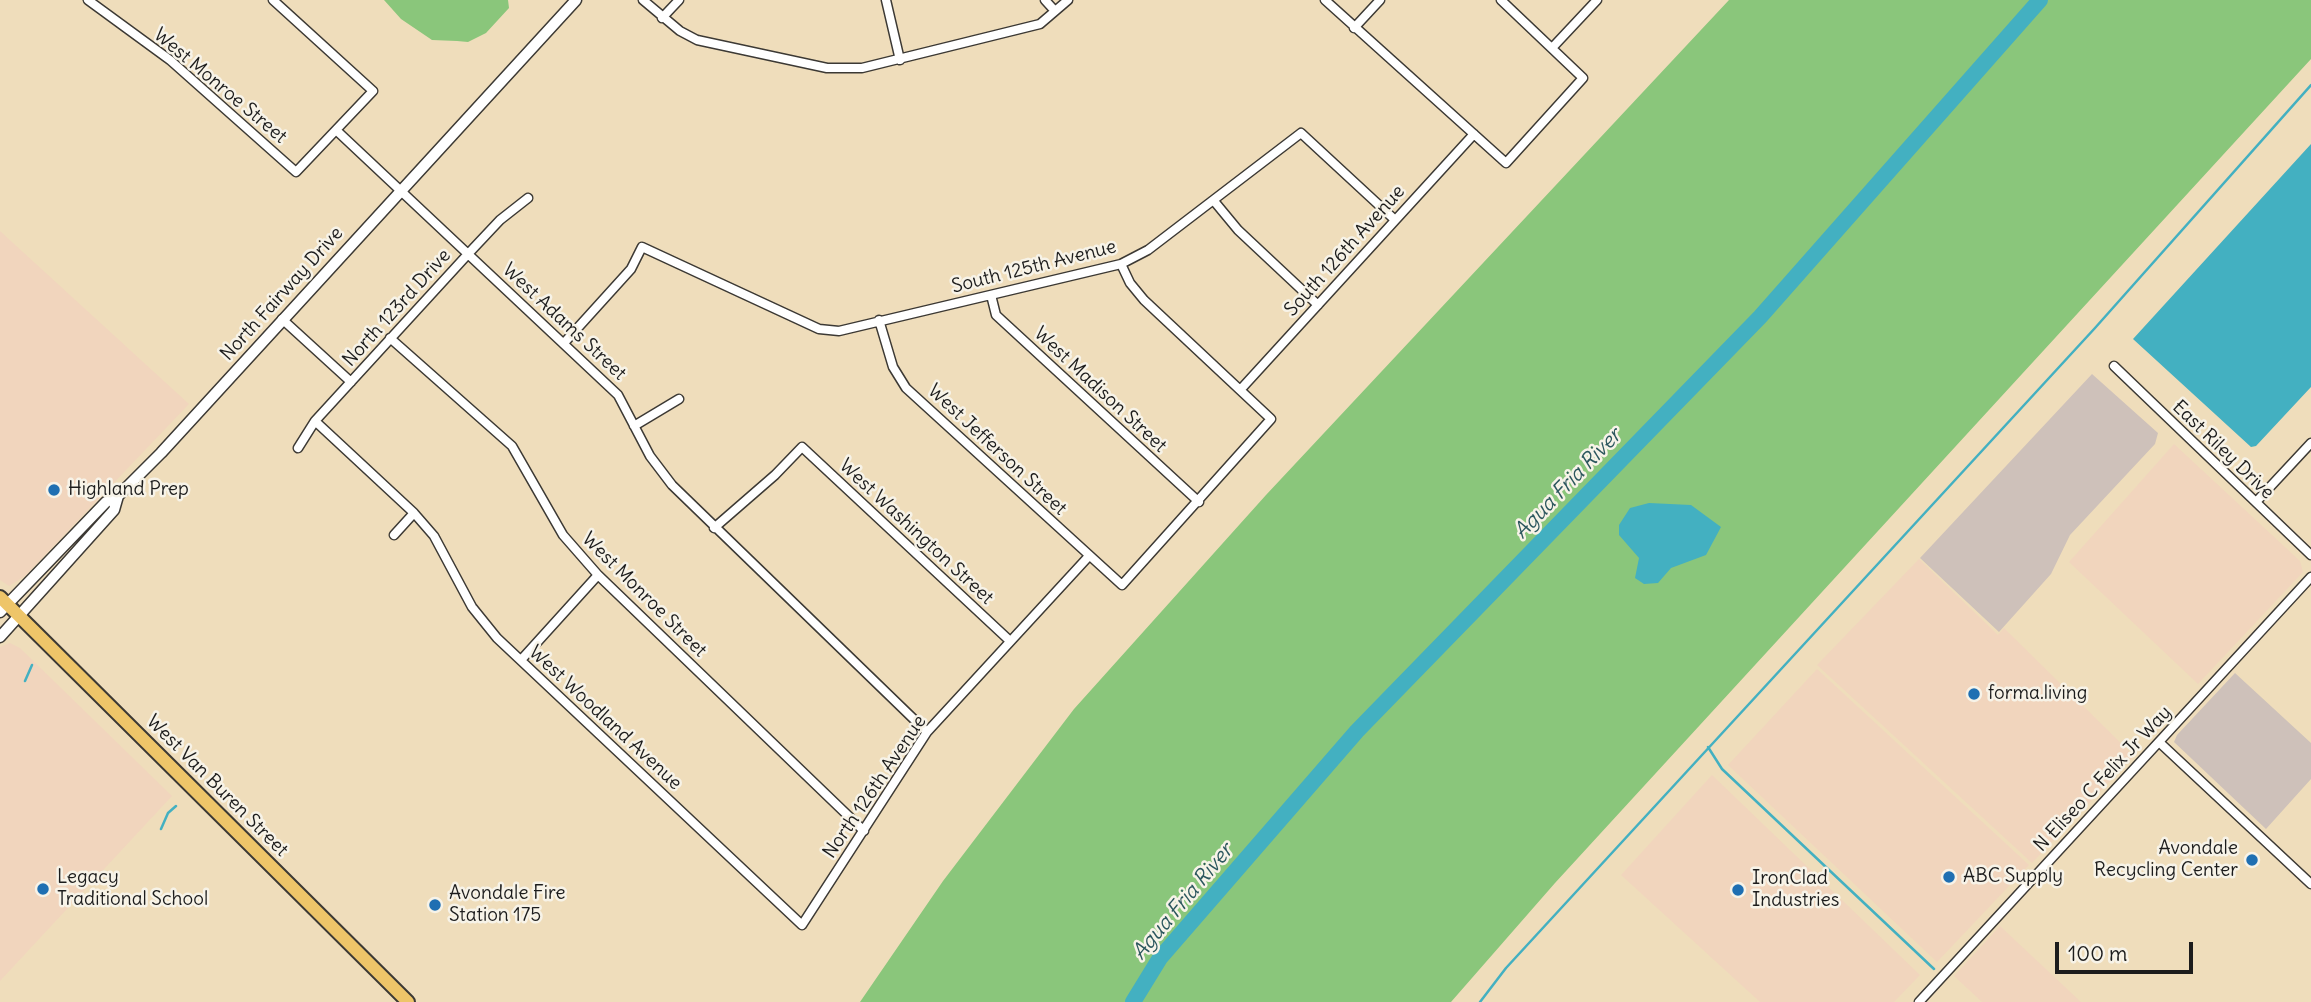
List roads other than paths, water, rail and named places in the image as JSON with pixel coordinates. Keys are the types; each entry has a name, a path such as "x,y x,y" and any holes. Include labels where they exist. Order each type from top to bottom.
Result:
{"main road":[{"name":"West Van Buren Street","path":"3,605 18,615 408,1002"}],"street":[{"name":"West Monroe Street","path":"88,0 170,61 296,172 336,130"},
{"path":"273,0 373,91 336,130"},
{"name":"North Fairway Drive","path":"3,605 106,502 118,496 576,0"},
{"path":"643,0 662,18 697,40 827,68 862,68 1040,24 1068,0"},
{"path":"662,18 679,0"},
{"path":"886,0 900,60"},
{"path":"1045,0 1055,11"},
{"path":"1325,0 1506,163 1583,78 1501,0"},
{"path":"1354,28 1380,0"},
{"path":"1552,48 1597,0"},
{"name":"West Adams Street","path":"336,130 618,395 650,456 671,485 927,732"},
{"name":"South 125th Avenue","path":"564,343 632,269 642,247 819,329 839,331 1121,264 1147,250 1301,133 1394,219"},
{"name":"South 126th Avenue","path":"1241,388 1474,134"},
{"name":"North 123rd Drive","path":"298,448 315,421 390,338 500,219 528,198"},
{"path":"1214,201 1238,230 1318,305"},
{"path":"1121,264 1130,283 1144,300 1241,388 1271,419 1199,502"},
{"name":"West Madison Street","path":"991,295 996,315 1199,502"},
{"path":"282,319 351,382"},
{"name":"West Jefferson Street","path":"879,320 893,367 906,388 1122,585 1199,502"},
{"name":"West Monroe Street","path":"390,338 512,446 563,535 598,575 864,831"},
{"name":"East Riley Drive","path":"2114,366 2311,555"},
{"path":"634,426 680,399"},
{"name":"West Woodland Avenue","path":"315,421 414,513 434,536 472,607 497,638 802,925"},
{"path":"2256,502 2311,443"},
{"name":"West Washington Street","path":"714,528 775,475 802,447 1010,641"},
{"name":"North Fairway Drive","path":"0,637 114,510 118,496"},
{"path":"394,535 414,513"},
{"path":"1010,641 1089,556"},
{"path":"521,660 598,575"},
{"name":"N Eliseo C Felix Jr Way","path":"1919,1002 2311,577"},
{"name":"North 126th Avenue","path":"802,925 927,732 1010,641"},
{"path":"2159,742 2311,884"}],"water":[{"path":"2311,144 2311,387 2256,446 2251,447 2133,339"},
{"path":"1649,503 1691,505 1721,527 1706,555 1671,568 1658,583 1644,584 1635,578 1639,558 1619,535 1619,525 1630,508"}],"waterway":[{"name":"Agua Fria River","path":"1133,1002 1160,958 1357,731 1760,317 2040,0"},
{"path":"1480,1002 1506,968 2095,328 2311,85"},
{"path":"25,681 32,665"},
{"path":"1708,747 1722,769 1934,969"},
{"path":"161,829 168,813 176,806"}],"place":[{"name":"Highland Prep","path":"54,490"},
{"name":"forma.living","path":"1974,694"},
{"name":"Avondale Recycling Center","path":"2252,860"},
{"name":"ABC Supply","path":"1949,877"},
{"name":"Legacy Traditional School","path":"43,889"},
{"name":"IronClad Industries","path":"1738,890"},
{"name":"Avondale Fire Station 175","path":"435,905"}]}
